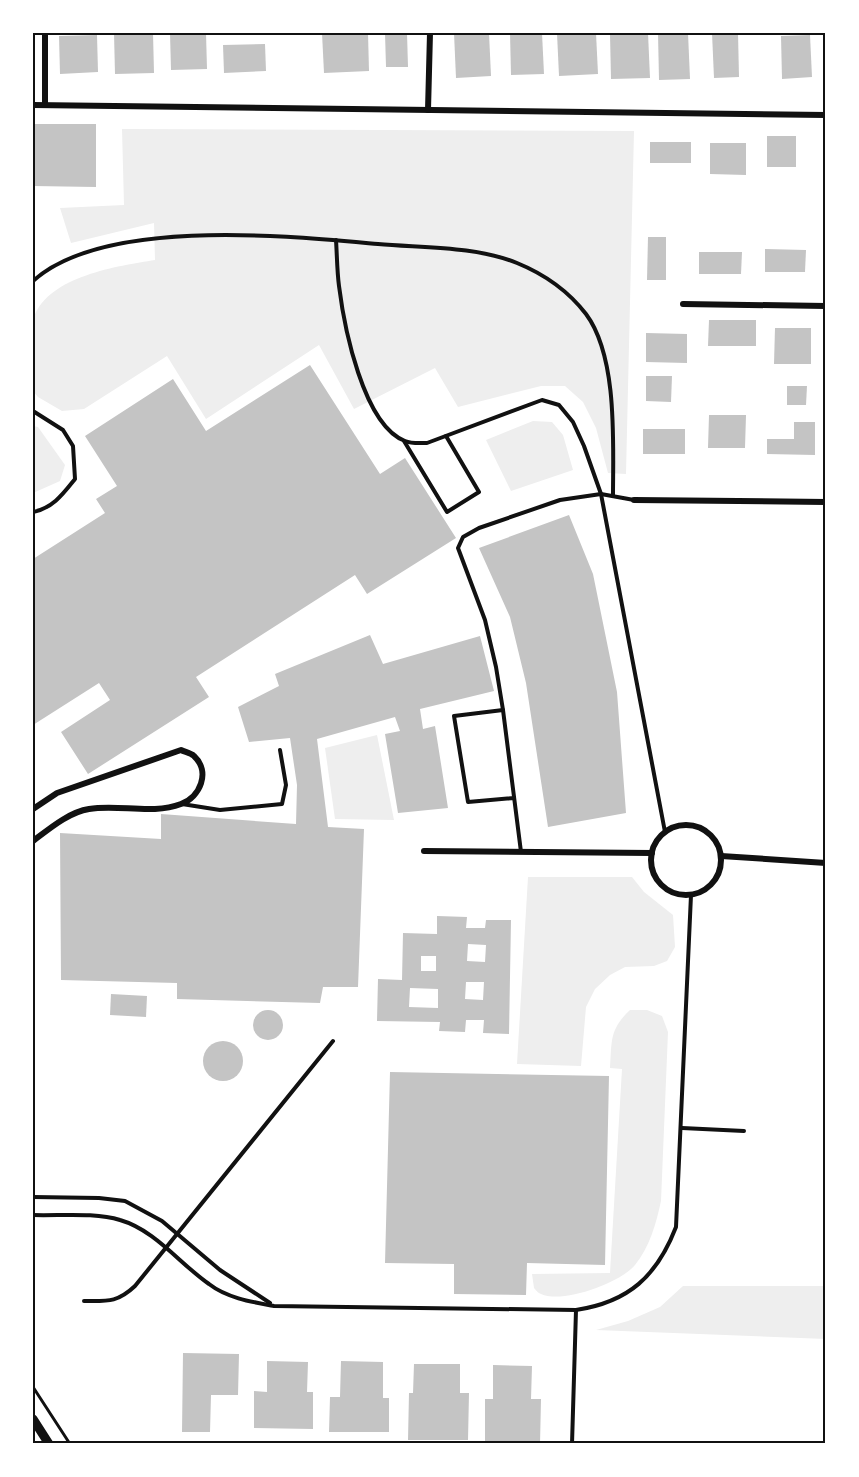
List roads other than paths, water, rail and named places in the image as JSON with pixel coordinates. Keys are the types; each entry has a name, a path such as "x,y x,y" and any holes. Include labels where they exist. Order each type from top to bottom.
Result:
{"street":[{"path":"45,33 45,105"},
{"path":"428,110 430,33"},
{"path":"33,105 826,115"},
{"path":"683,304 826,306"},
{"path":"634,500 826,502"},
{"path":"33,809 57,793 182,750 194,756 201,770 202,783 196,794 182,804 160,808 87,809 61,821 33,841"},
{"path":"688,825 710,834 721,856 720,868 712,884 691,895 679,894 663,886 655,876 651,865 652,853 657,841 665,832 676,826 688,825"},
{"path":"424,851 652,853"},
{"path":"721,856 826,863"},
{"path":"33,1419 49,1444"}],"lane":[{"path":"33,280 43,272 83,254 149,239 247,234 488,255 516,262 560,288 594,326 602,351 613,408 613,496"},
{"path":"336,240 339,286 362,384 375,415 382,424 403,440 447,512 479,492 446,436"},
{"path":"403,440 427,443 542,400 559,405 573,422 601,494 665,832"},
{"path":"33,411 63,430 73,446 75,479 58,501 33,512"},
{"path":"521,852 496,667 485,620 458,548 463,537 479,528 560,500 601,494 634,500"},
{"path":"503,710 454,716 468,802 514,798"},
{"path":"182,804 220,810 282,804 286,785 280,750"},
{"path":"33,1215 97,1216 120,1219 151,1236 210,1286 242,1299 273,1306 576,1310 595,1307 623,1295 633,1289 658,1265 669,1247 676,1227 691,895"},
{"path":"84,1301 113,1300 124,1296 146,1275 165,1248 333,1041"},
{"path":"682,1128 744,1131"},
{"path":"33,1197 99,1198 125,1201 162,1221 220,1270 273,1306"},
{"path":"572,1444 576,1310"}]}
